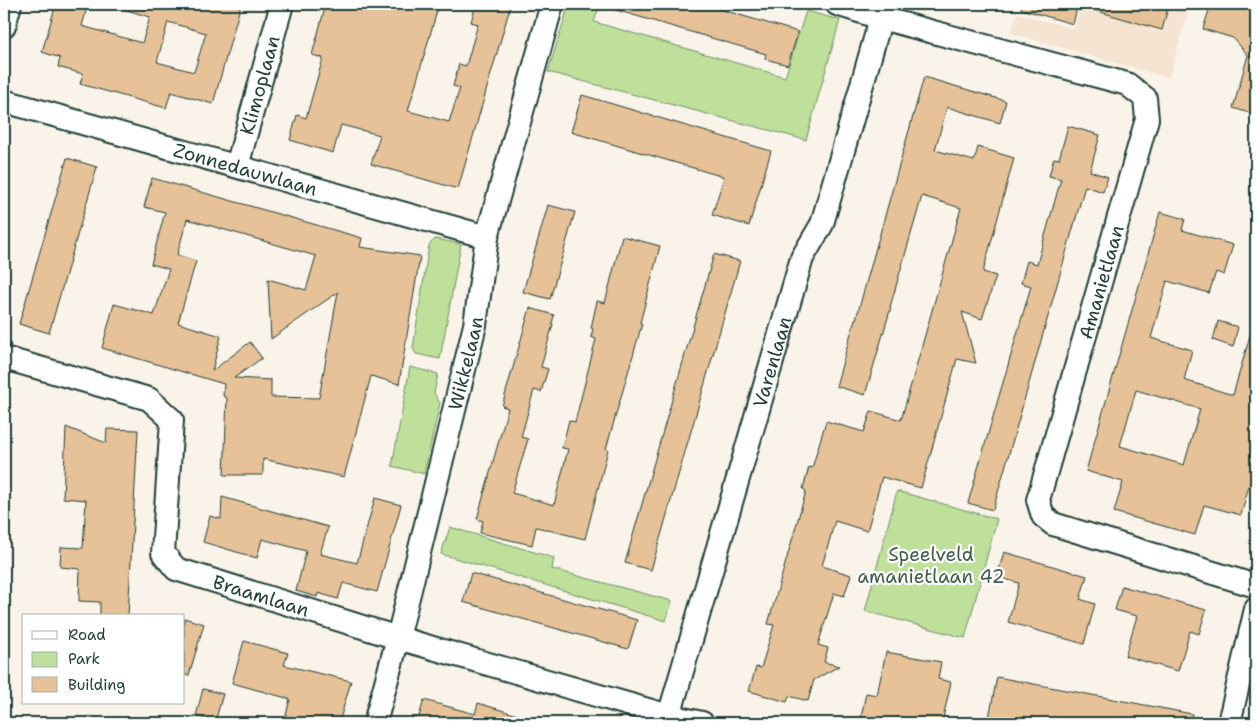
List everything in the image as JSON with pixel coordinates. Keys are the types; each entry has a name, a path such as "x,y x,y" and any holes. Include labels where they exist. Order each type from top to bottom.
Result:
{"street":[{"path":"4,26 10,4"},
{"name":"Klimoplaan","path":"237,166 282,4"},
{"name":"Wikkelaan","path":"375,723 398,638 475,325 487,237 552,4"},
{"name":"Amanietlaan","path":"837,4 883,11 1127,84 1145,98 1147,119 1038,500 1043,516 1053,524 1256,586"},
{"name":"Varenlaan","path":"668,720 802,258 822,224 883,11"},
{"name":"Zonnedauwlaan","path":"4,101 487,237"},
{"name":"Braamlaan","path":"4,358 150,399 172,420 163,553 176,570 668,720 702,723"},
{"path":"1229,723 1256,609"}],"shaded area":[{"path":"1081,4 1190,4 1169,78 1011,33 1017,13 1074,29"}],"green space":[{"path":"569,4 600,4 594,22 785,77 806,11 840,20 806,140 548,72"},
{"path":"435,239 461,244 440,359 416,354 413,348 429,245"},
{"path":"410,367 438,374 434,393 440,403 424,474 392,466"},
{"name":"Speelveld amanietlaan 42","path":"897,491 997,519 965,638 865,611"},
{"path":"450,527 554,558 552,569 672,601 666,621 441,554"}],"building":[{"path":"56,4 88,4 82,26 142,43 150,17 123,9 123,4 241,4 213,104 171,92 166,108 80,84 83,74 58,67 60,58 42,52","holes":["168,22 206,33 194,72 157,62"]},
{"path":"326,4 439,4 408,111 449,122 460,88 453,86 459,64 466,66 478,24 471,22 476,4 511,4 458,189 371,164 380,135 341,125 333,153 290,140 297,115 306,118 323,58 312,55"},
{"path":"610,4 702,4 798,32 788,65 765,59 766,54 609,8"},
{"path":"1022,4 1078,4 1073,24 1021,9"},
{"path":"1092,4 1169,4 1162,30 1091,9"},
{"path":"1211,4 1256,4 1256,115 1233,108 1248,55 1233,38 1203,29"},
{"path":"924,77 1006,101 1000,123 947,107 935,150 974,161 978,147 1014,158 983,272 996,276 982,319 962,312 976,363 957,359 921,488 882,477 867,531 835,521 822,566 851,575 844,596 834,593 818,645 828,648 824,662 839,666 814,680 808,701 789,696 787,702 749,691 756,667 761,668 774,625 768,624 806,491 803,489 809,467 812,468 826,421 864,432 871,411 901,420 961,208 922,196 865,395 836,386"},
{"path":"582,95 771,151 749,226 712,215 724,177 571,132"},
{"path":"1068,126 1100,135 1090,171 1108,177 1103,192 1085,186 993,510 968,503 1031,286 1021,283 1027,261 1037,264 1061,179 1049,176 1054,158 1059,159"},
{"path":"67,158 97,167 49,333 19,324"},
{"path":"152,178 362,238 360,247 420,256 399,384 371,376 344,477 263,459 263,475 224,475 227,398 223,396 224,384 102,348 114,304 154,315 169,269 151,264 165,212 144,207","holes":["187,219 316,256 306,290 268,279 271,339 338,292 319,398 271,397 271,380 234,378 262,358 250,342 212,371 221,336 178,323 196,261 177,255"]},
{"path":"548,205 575,212 550,299 523,292"},
{"path":"1160,212 1185,219 1182,230 1233,245 1224,275 1216,272 1209,293 1167,281 1151,338 1192,350 1184,380 1233,395 1251,332 1256,333 1256,461 1241,515 1204,505 1195,535 1114,512 1123,482 1086,471","holes":["1136,390 1200,409 1184,465 1120,446"]},
{"path":"622,236 660,246 640,323 642,324 606,449 608,450 585,539 536,527 532,545 480,533 483,521 477,519 508,408 502,406 530,308 554,315 541,367 548,369 541,392 534,390 521,437 528,439 512,493 554,505 568,449 562,448 569,420 575,422 596,339 591,337 593,329 591,328 597,301 605,303"},
{"path":"714,254 740,261 651,570 625,563"},
{"path":"1218,321 1238,327 1233,347 1213,340"},
{"path":"66,427 106,443 107,429 138,430 128,614 100,614 100,602 79,601 80,569 60,567 61,547 83,548 86,500 63,498"},
{"path":"222,497 328,527 320,554 357,563 375,498 401,505 377,592 343,583 338,599 318,593 317,597 296,591 306,551 262,539 257,558 203,542 210,516 221,519"},
{"path":"1004,552 1087,576 1080,599 1095,604 1084,644 1008,622 1019,583 997,577"},
{"path":"471,573 637,620 628,649 463,602"},
{"path":"1122,586 1206,610 1199,634 1190,631 1178,671 1125,656 1137,616 1115,610"},
{"path":"185,618 204,624 189,675 185,675"},
{"path":"244,641 288,653 284,665 351,681 339,723 284,723 290,699 232,683"},
{"path":"886,652 941,662 938,679 951,682 942,723 891,723 861,717 866,693 877,695"},
{"path":"997,677 1192,714 1191,723 988,723"},
{"path":"203,689 223,694 215,722 196,716"},
{"path":"424,700 475,714 478,703 530,719 529,723 417,723"}]}
